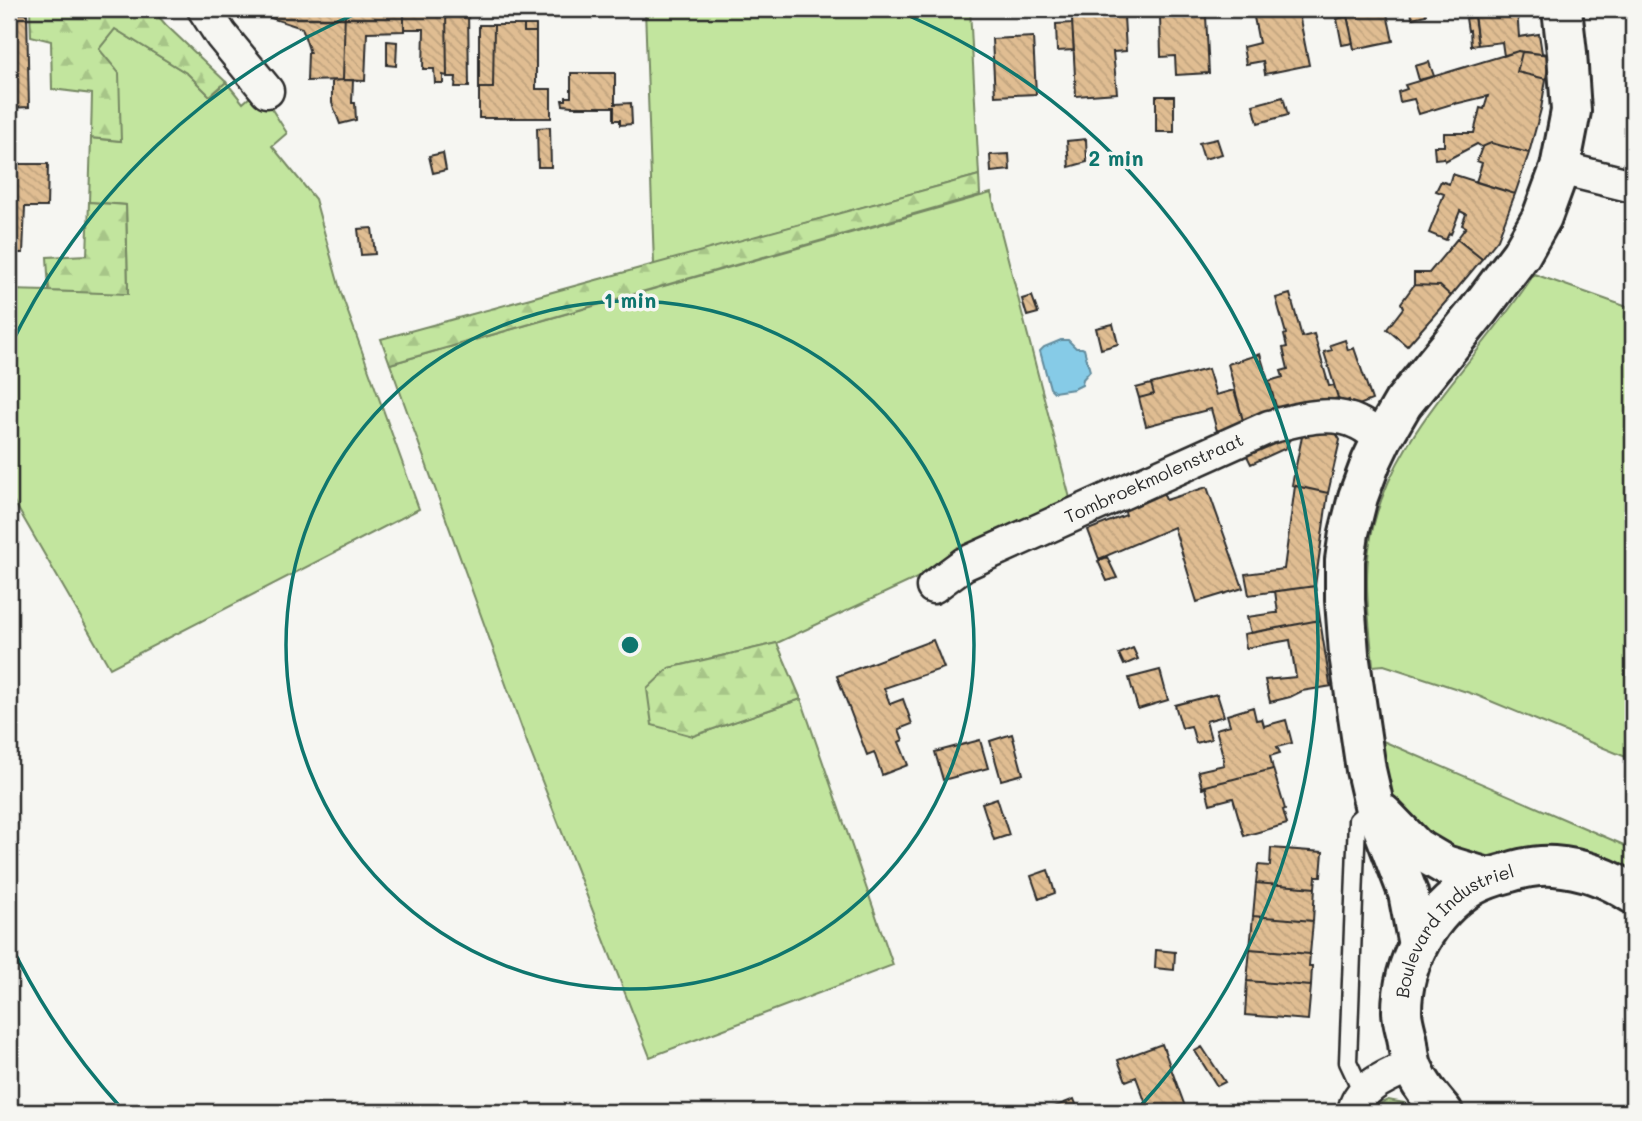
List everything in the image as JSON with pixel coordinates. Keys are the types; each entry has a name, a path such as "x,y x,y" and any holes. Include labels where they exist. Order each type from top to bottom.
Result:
{"street":[{"path":"204,9 221,36 267,91"},
{"path":"1418,945 1408,893 1374,805 1366,770 1349,654 1345,600 1345,560 1349,533 1371,462 1403,403 1521,254 1542,217 1560,168 1571,111 1562,9"},
{"path":"1560,168 1633,186"},
{"name":"Tombroekmolenstraat","path":"933,587 964,564 1269,427 1302,419 1334,416 1357,422 1382,439"},
{"path":"1374,805 1416,848 1445,865 1488,878"},
{"name":"Boulevard Industriel","path":"1443,1112 1423,1087 1412,1065 1402,1012 1406,976 1418,945 1431,924 1447,906 1472,887 1488,878 1525,867 1573,868 1602,876 1633,894"},
{"path":"1359,1103 1380,1079 1412,1065"}],"lane":[{"path":"1359,1103 1348,1062 1357,820 1374,805"}],"green space":[{"path":"30,9 152,9 226,82 210,96 188,74 115,29 99,49 119,73 121,141 91,138 92,94 52,89 51,41 31,36"},
{"path":"645,9 970,9 979,175 654,265"},
{"path":"115,29 188,74 210,96 226,82 243,103 259,89 287,133 272,146 315,199 341,293 419,509 110,668 9,493 9,290 128,293 126,205 89,202 91,138 121,141 99,49"},
{"path":"979,175 980,195 390,364 381,339"},
{"path":"991,193 1072,506 777,643 669,668 693,736 801,699 893,965 650,1057 529,748 390,364"},
{"path":"89,202 126,205 128,294 49,291 47,257 87,255"},
{"path":"1534,274 1633,309 1633,760 1476,695 1384,665 1373,666 1367,593 1369,549 1378,509 1393,472 1436,404"},
{"path":"777,643 801,699 693,736 652,725 647,689 669,668"},
{"path":"1383,741 1633,849 1633,871 1599,857 1480,863 1444,856 1387,795 1381,752"},
{"path":"1388,1100 1404,1103 1412,1112 1368,1112 1371,1107"}],"water":[{"path":"1061,340 1068,340 1076,348 1084,349 1090,371 1083,379 1082,385 1054,392 1050,388 1040,351"}],"building":[{"path":"269,9 345,9 343,80 307,81 310,53 302,28 268,17"},
{"path":"345,9 404,9 404,31 367,32 365,81 343,80"},
{"path":"404,9 446,9 447,76 443,75 443,83 435,83 434,69 423,69 424,29 404,29"},
{"path":"446,9 468,9 469,87 455,87 456,77 447,77"},
{"path":"1298,9 1309,65 1265,74 1263,61 1246,64 1243,47 1259,43 1253,12"},
{"path":"1346,9 1386,9 1393,41 1354,49"},
{"path":"1411,9 1425,9 1426,15 1412,18"},
{"path":"1517,9 1519,37 1539,34 1542,53 1550,55 1518,51 1504,56 1502,42 1478,45 1474,13"},
{"path":"9,14 27,14 29,107 9,108"},
{"path":"1177,14 1177,17 1206,16 1209,73 1176,75 1175,56 1161,57 1160,15"},
{"path":"1124,16 1126,51 1113,52 1117,93 1076,96 1072,19"},
{"path":"1347,16 1353,43 1342,45 1337,19"},
{"path":"1474,17 1478,45 1471,46 1466,18"},
{"path":"1072,23 1074,50 1057,51 1056,24"},
{"path":"479,25 494,25 493,88 479,88"},
{"path":"494,25 524,25 524,32 536,32 536,89 551,89 551,118 479,118 479,88 493,88"},
{"path":"524,25 536,25 536,32 524,32"},
{"path":"1033,37 1036,94 995,96 992,39"},
{"path":"387,41 397,42 396,66 387,65"},
{"path":"1522,52 1517,72 1546,79 1529,153 1491,143 1482,147 1477,144 1445,161 1444,158 1435,159 1434,146 1444,146 1444,133 1474,133 1480,108 1484,109 1488,96 1419,114 1414,99 1400,102 1398,92 1407,89 1405,85"},
{"path":"1522,52 1550,55 1546,79 1517,72"},
{"path":"1429,62 1434,76 1419,80 1415,66"},
{"path":"571,73 615,73 615,104 631,103 632,124 620,125 620,120 614,120 614,107 563,105 562,100 571,97"},
{"path":"353,80 352,103 355,103 356,120 340,124 332,103 332,81"},
{"path":"1156,96 1174,96 1174,132 1156,132"},
{"path":"1283,97 1288,115 1258,123 1253,105"},
{"path":"550,127 551,167 538,167 537,128"},
{"path":"1086,139 1087,162 1069,167 1067,141"},
{"path":"1217,139 1222,154 1204,159 1199,143"},
{"path":"1491,143 1529,153 1515,194 1476,182 1482,163 1477,161 1482,147"},
{"path":"443,153 446,170 433,173 429,156"},
{"path":"1009,154 1010,170 991,172 990,155"},
{"path":"9,164 48,164 47,207 25,207 23,253 9,253"},
{"path":"1452,174 1515,194 1498,239 1482,259 1457,239 1466,227 1462,225 1466,214 1460,211 1446,240 1429,233 1444,194 1436,191 1441,181 1449,184"},
{"path":"372,228 375,254 361,255 358,229"},
{"path":"1457,239 1482,259 1451,296 1440,286 1414,285 1414,273 1429,273"},
{"path":"1414,285 1440,286 1451,296 1407,346 1387,329 1403,308 1401,303"},
{"path":"1290,294 1302,337 1314,334 1329,386 1334,385 1338,398 1278,414 1269,381 1283,377 1281,371 1288,369 1283,348 1287,347 1286,334 1276,298"},
{"path":"1032,296 1038,313 1027,316 1022,299"},
{"path":"1113,324 1118,344 1101,349 1096,328"},
{"path":"1345,340 1348,350 1354,348 1372,400 1351,408 1349,400 1340,404 1324,352 1332,350 1330,345"},
{"path":"1260,354 1278,414 1244,424 1228,364"},
{"path":"1208,369 1216,395 1234,390 1244,424 1217,431 1211,409 1146,426 1139,398 1154,394 1151,384"},
{"path":"1151,384 1154,394 1139,398 1136,388"},
{"path":"1304,427 1336,433 1340,440 1328,493 1292,485"},
{"path":"1286,430 1290,438 1286,448 1251,464 1245,452"},
{"path":"1295,486 1328,493 1315,586 1249,595 1245,574 1284,569"},
{"path":"1161,487 1166,500 1207,487 1243,588 1197,602 1174,527 1099,559 1088,530 1126,515 1122,504"},
{"path":"1107,557 1117,578 1107,581 1098,561"},
{"path":"1315,586 1320,620 1251,633 1247,617 1278,613 1275,591"},
{"path":"1320,620 1332,686 1302,691 1270,702 1265,680 1296,677 1290,640 1246,648 1244,634"},
{"path":"933,640 944,668 884,688 890,704 903,699 912,724 899,729 903,740 899,742 908,765 882,775 874,752 867,755 837,676"},
{"path":"1133,648 1138,659 1124,665 1119,654"},
{"path":"1160,670 1168,700 1138,709 1129,678"},
{"path":"1217,694 1224,716 1206,721 1211,739 1196,743 1191,726 1182,728 1175,705"},
{"path":"1253,707 1256,720 1262,719 1264,726 1286,720 1292,743 1277,747 1280,753 1270,756 1273,769 1202,787 1198,771 1224,765 1216,729 1230,725 1227,715"},
{"path":"1012,734 1023,774 1001,780 990,741"},
{"path":"980,740 988,768 943,780 935,752"},
{"path":"1273,769 1287,824 1244,836 1233,798 1210,804 1206,788 1202,789 1202,787"},
{"path":"997,798 1009,835 994,840 982,803"},
{"path":"1271,848 1323,852 1321,876 1316,876 1315,888 1256,883 1258,865 1270,866"},
{"path":"1048,870 1055,893 1039,899 1031,876"},
{"path":"1256,883 1315,888 1313,921 1253,916"},
{"path":"1253,916 1313,921 1310,954 1250,949"},
{"path":"1250,949 1310,954 1311,986 1247,981"},
{"path":"1156,950 1175,952 1174,970 1155,968"},
{"path":"1247,981 1311,986 1308,1020 1245,1015"},
{"path":"1162,1044 1187,1112 1149,1112 1136,1077 1126,1081 1118,1060"},
{"path":"1202,1047 1225,1082 1217,1086 1195,1051"},
{"path":"1074,1099 1079,1112 1042,1112"}]}
